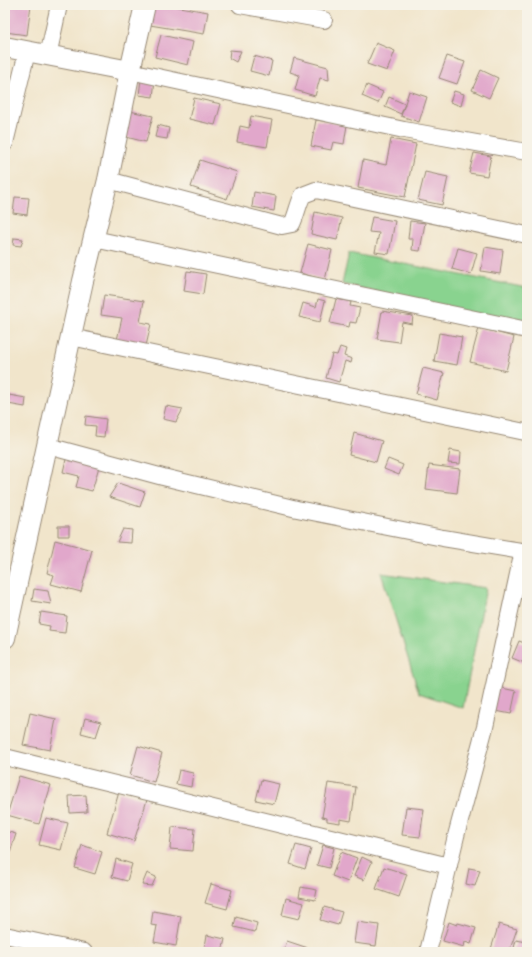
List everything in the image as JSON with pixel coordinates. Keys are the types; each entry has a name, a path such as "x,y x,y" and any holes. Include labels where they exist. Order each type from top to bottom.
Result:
{"street":[{"path":"48,56 59,5"},
{"path":"5,638 71,337 108,180 145,5"},
{"path":"240,5 324,20"},
{"path":"5,47 404,130 527,152"},
{"path":"5,143 27,52"},
{"path":"108,180 282,226 292,224 295,218 298,203 303,195 316,190 527,235"},
{"path":"94,239 527,330"},
{"path":"71,337 525,432"},
{"path":"48,446 163,477 297,509 443,538 525,552 485,727 456,836 428,952"},
{"path":"5,757 449,866"},
{"path":"5,935 84,952"}],"green space":[{"path":"349,253 527,288 527,326 342,284"},
{"path":"381,573 486,588 463,708 419,693"}],"building":[{"path":"5,5 31,5 27,35 5,32"},
{"path":"148,5 168,5 208,12 204,34 144,24"},
{"path":"161,35 193,42 188,65 155,57"},
{"path":"376,43 395,51 387,71 367,64"},
{"path":"230,50 241,51 236,62 229,58"},
{"path":"254,56 272,61 269,76 250,71"},
{"path":"447,56 465,62 457,84 439,78"},
{"path":"294,58 328,67 329,80 320,78 315,96 295,90 299,75 290,72"},
{"path":"481,70 498,78 489,98 472,90"},
{"path":"141,79 155,80 153,97 139,95"},
{"path":"367,85 383,92 378,103 362,96"},
{"path":"409,91 427,97 419,122 401,116"},
{"path":"454,91 464,94 461,106 450,102"},
{"path":"389,97 405,104 401,114 385,107"},
{"path":"194,98 221,104 215,125 189,119"},
{"path":"125,110 153,116 146,142 118,135"},
{"path":"251,116 272,120 267,147 237,142 240,126 249,128"},
{"path":"316,120 347,125 344,144 333,142 331,150 311,146"},
{"path":"158,125 169,128 167,139 155,137"},
{"path":"391,139 416,144 405,197 358,188 363,160 386,165"},
{"path":"474,153 491,156 487,176 469,173"},
{"path":"200,160 237,172 227,199 191,187"},
{"path":"425,172 448,177 442,205 418,200"},
{"path":"254,192 276,196 274,211 252,207"},
{"path":"15,197 29,198 27,215 13,213"},
{"path":"315,212 342,218 337,240 311,234"},
{"path":"372,217 395,221 389,254 375,252 379,233 369,232"},
{"path":"410,221 425,223 420,251 412,250 413,239 408,239"},
{"path":"14,238 23,239 21,246 13,245"},
{"path":"308,244 332,250 325,280 300,273"},
{"path":"485,247 503,250 500,274 481,271"},
{"path":"458,248 477,253 471,274 452,269"},
{"path":"187,271 206,274 203,294 184,291"},
{"path":"104,295 144,301 140,322 151,324 146,346 117,340 122,318 101,315"},
{"path":"318,299 325,301 320,322 299,317 303,303 316,307"},
{"path":"336,299 351,302 350,306 360,308 356,323 350,322 349,327 330,323"},
{"path":"382,311 413,316 412,324 402,322 399,342 377,339"},
{"path":"479,328 514,337 506,371 470,362"},
{"path":"439,333 462,337 457,365 434,361"},
{"path":"340,347 346,349 344,356 352,359 351,363 345,361 339,382 326,378 332,354 337,355"},
{"path":"423,368 444,373 437,400 416,394"},
{"path":"9,395 26,398 25,407 8,404"},
{"path":"166,406 183,409 176,422 163,419"},
{"path":"86,416 106,419 104,437 95,436 96,426 85,425"},
{"path":"354,433 382,441 376,462 349,455"},
{"path":"450,450 461,452 460,464 448,463"},
{"path":"67,455 100,463 92,491 76,487 79,476 63,472"},
{"path":"388,459 403,465 399,475 384,469"},
{"path":"429,465 460,469 457,493 426,489"},
{"path":"118,483 145,492 140,507 109,497"},
{"path":"58,526 69,526 69,536 58,536"},
{"path":"123,529 132,530 131,543 117,542"},
{"path":"55,540 92,550 81,592 51,584 54,575 47,573"},
{"path":"34,589 48,591 51,604 32,601"},
{"path":"41,612 67,616 65,633 49,631 50,626 39,624"},
{"path":"519,641 527,644 527,664 512,658"},
{"path":"497,687 516,691 511,714 491,710"},
{"path":"30,713 56,719 50,750 23,745"},
{"path":"85,718 101,722 96,737 81,733"},
{"path":"138,746 162,753 154,782 130,775"},
{"path":"179,770 193,773 191,787 176,784"},
{"path":"19,776 51,785 39,824 7,815"},
{"path":"261,780 279,784 274,804 256,800"},
{"path":"328,783 356,787 351,821 340,819 340,823 327,821 327,818 322,817"},
{"path":"119,792 147,800 134,841 107,833"},
{"path":"86,795 87,812 70,813 69,796"},
{"path":"406,807 424,809 420,837 402,835"},
{"path":"46,818 68,823 61,850 39,845"},
{"path":"172,827 195,829 193,851 170,849"},
{"path":"5,831 16,834 9,856 5,855"},
{"path":"82,845 102,852 95,874 75,868"},
{"path":"296,845 311,849 305,869 290,864"},
{"path":"323,845 334,848 329,868 317,865"},
{"path":"341,852 357,858 348,882 332,876"},
{"path":"362,857 372,862 364,880 354,876"},
{"path":"116,859 132,864 127,881 112,877"},
{"path":"384,867 407,874 399,897 376,889"},
{"path":"469,868 480,870 475,886 466,884"},
{"path":"147,873 156,877 152,886 142,885"},
{"path":"211,884 232,890 227,909 205,903"},
{"path":"301,887 317,890 315,900 299,897"},
{"path":"286,898 304,903 299,919 282,915"},
{"path":"324,907 342,912 338,925 320,920"},
{"path":"153,911 181,916 176,946 154,942 157,926 151,925"},
{"path":"236,917 257,923 255,932 234,927"},
{"path":"357,922 379,925 376,946 354,943"},
{"path":"449,922 476,928 471,944 465,942 464,947 443,941"},
{"path":"499,924 517,929 509,952 490,952"},
{"path":"207,935 225,939 222,952 204,952"},
{"path":"516,940 527,942 527,952 513,952"},
{"path":"287,941 311,949 310,952 283,952"}]}
